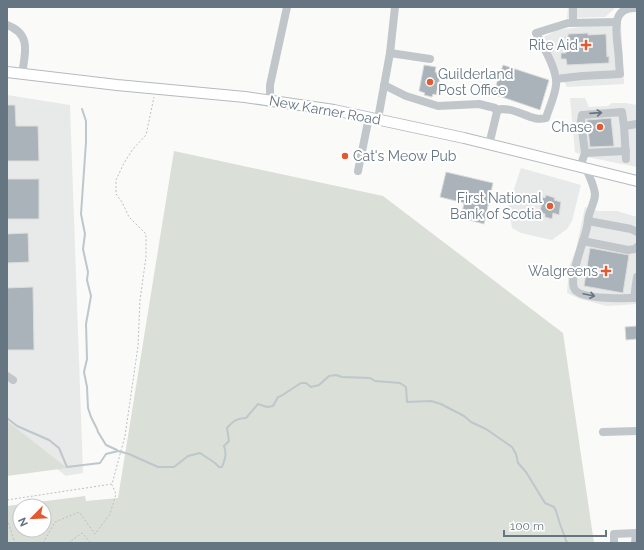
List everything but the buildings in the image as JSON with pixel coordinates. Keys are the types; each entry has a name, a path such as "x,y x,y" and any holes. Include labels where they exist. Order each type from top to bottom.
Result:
{"main road":[{"name":"New Karner Road","path":"7,72 270,100 334,110 374,118 637,181"}],"street":[{"path":"270,100 270,85 287,7"},
{"path":"358,171 384,85 390,53 395,7"},
{"path":"573,7 574,22"},
{"path":"556,79 620,74 617,22 618,16 630,7 637,8"},
{"path":"384,85 406,96 438,106 479,104 495,108 496,110 506,108 540,119 546,118 556,87 556,79 536,33 568,22 617,22"},
{"path":"7,25 17,30 22,35 25,42 26,48 22,74"},
{"path":"390,53 430,60"},
{"path":"489,145 497,112 496,110"},
{"path":"585,153 626,155 622,112 582,115 581,121 585,153 583,167 592,183 595,193 594,203 589,212 572,286 580,293 605,299 636,298 637,277"},
{"path":"624,126 637,124"},
{"path":"588,221 631,229 637,232"},
{"path":"583,241 628,250 635,249 637,246"},
{"path":"603,432 637,431"},
{"path":"614,543 614,534 636,533 636,540"}],"path":[{"path":"43,543 55,522 79,512 95,534 110,514 116,494 112,484 125,436 138,346 140,300 146,257 146,234 129,217 122,202 116,194 116,180 130,154 146,135 156,89"},
{"path":"7,500 112,484"},
{"path":"7,519 15,543"},
{"path":"68,543 82,533 91,543"}],"shaded area":[{"path":"568,7 616,7 605,17 567,18"},
{"path":"621,22 624,84 567,87 557,69 544,37 557,30"},
{"path":"7,95 70,105 83,473 66,476 7,430"},
{"path":"570,98 585,98 589,107 608,106 612,103 637,105 637,167 587,157 575,152"},
{"path":"174,151 383,196 563,333 594,543 7,543 7,506 12,505 12,538 52,538 52,500 85,496 86,501 118,498"},
{"name":"First National Bank of Scotia","path":"521,168 581,185 572,221 567,229 552,240 521,233 512,228 510,216 507,210"},
{"path":"585,207 598,211 617,211 637,217 637,304 607,306 580,299 567,293 569,267 576,249"},
{"path":"7,421 67,468 7,476"}],"waterway":[{"path":"82,109 86,121 86,142 81,214 85,234 83,249 88,272 87,280 91,296 86,324 87,359 84,372 87,387 88,408 91,417 106,445 117,450"},
{"path":"7,418 17,426 49,440 59,448 67,467 100,463 106,454 118,451 129,454 158,467 174,467 188,456 200,453 219,467 222,467 225,456 224,446 229,441 227,428 238,419 246,418 258,404 267,407 273,406 278,397 301,383 306,383 311,387 319,385 329,376 336,375 342,377 370,378 375,381 400,383 406,387 407,402 431,401 441,404 486,429 512,447 516,454 518,463 526,472 545,503 554,507 567,543"}],"place":[{"name":"Rite Aid","path":"586,45"},
{"name":"Guilderland Post Office","path":"430,82"},
{"name":"Chase","path":"600,127"},
{"name":"Cat's Meow Pub","path":"345,156"},
{"name":"First National Bank of Scotia","path":"550,206"},
{"name":"Walgreens","path":"606,271"}]}
